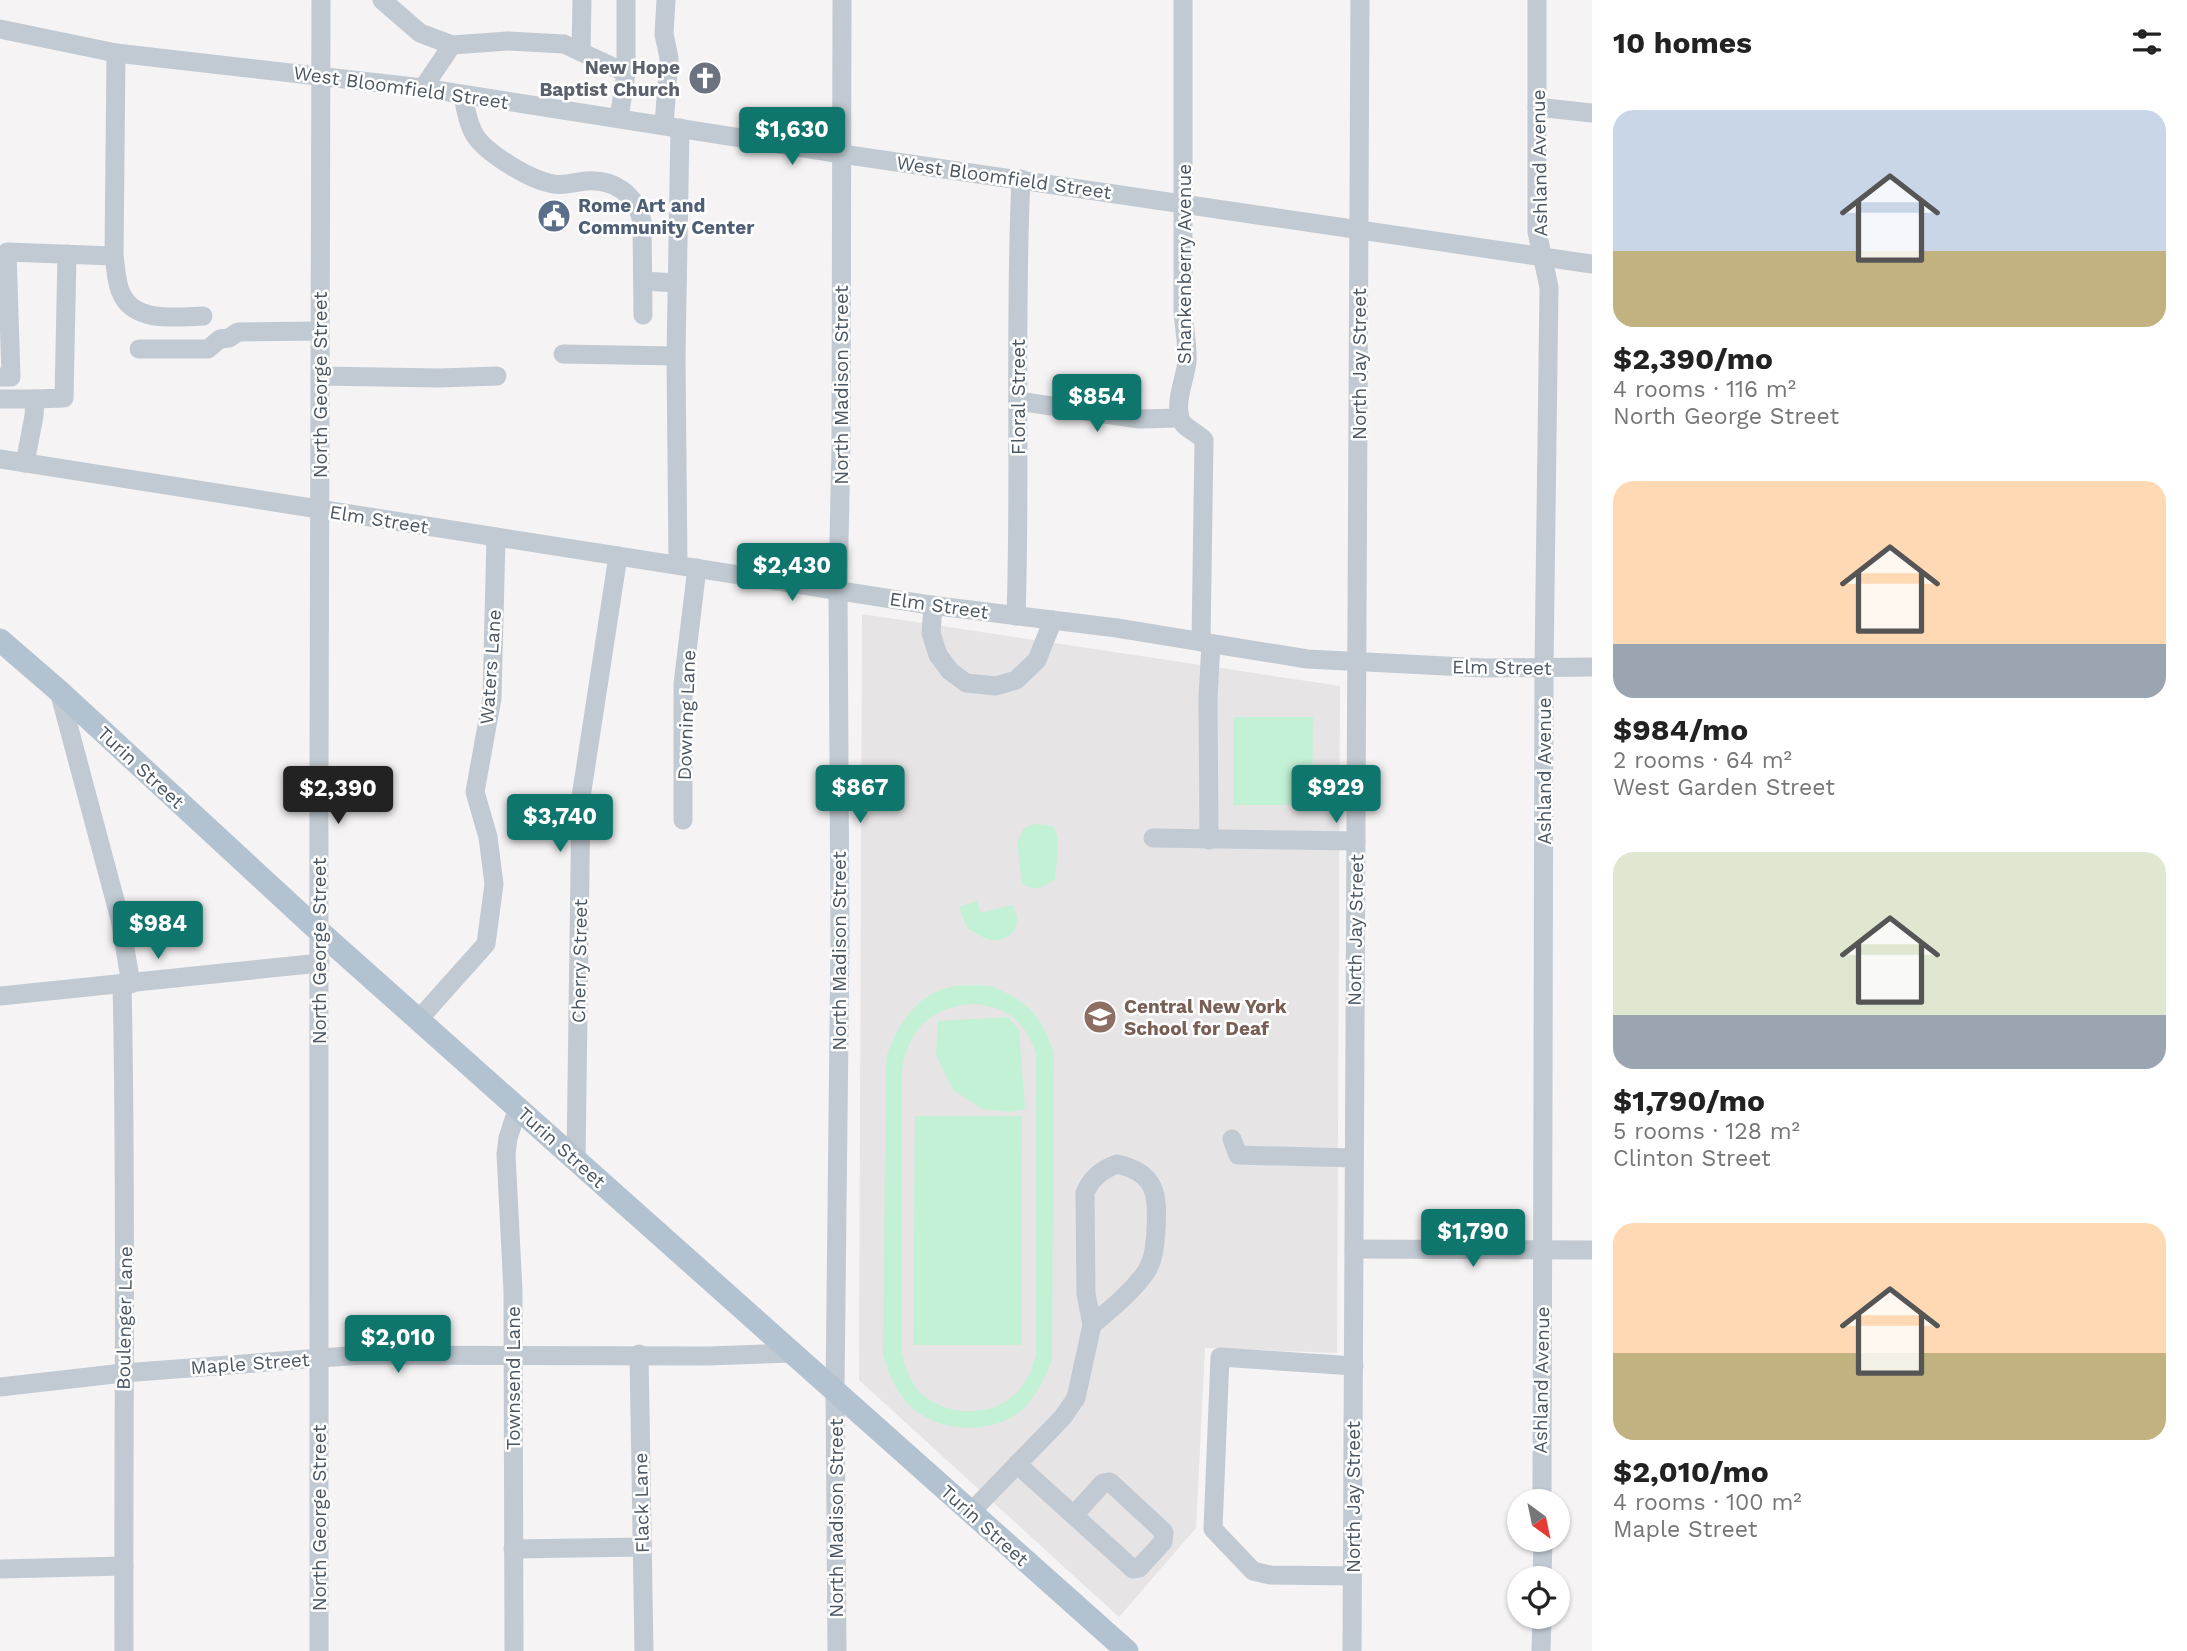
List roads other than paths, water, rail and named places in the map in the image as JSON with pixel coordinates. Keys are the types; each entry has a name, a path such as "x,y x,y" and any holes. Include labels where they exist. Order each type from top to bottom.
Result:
{"main road":[{"name":"Turin Street","path":"0,640 320,932 1127,1651"}],"street":[{"name":"North George Street","path":"319,1651 320,932 317,766 320,0"},
{"path":"382,0 420,33 452,45 508,41 564,44 626,73"},
{"path":"581,52 582,0"},
{"path":"619,118 626,73 626,0"},
{"name":"Downing Lane","path":"666,0 664,34 669,58 677,283 676,356 688,567 683,684 683,820"},
{"name":"North Madison Street","path":"836,1651 842,0"},
{"name":"Shankenberry Avenue","path":"1180,418 1181,388 1187,361 1183,311 1183,0"},
{"name":"North Jay Street","path":"1352,1651 1360,0"},
{"name":"Ashland Avenue","path":"1537,0 1536,232 1549,287 1544,667 1542,1489"},
{"name":"West Bloomfield Street","path":"0,29 116,53 423,88 842,154 1592,264"},
{"path":"423,88 452,45"},
{"path":"116,53 114,256 121,293 128,305 155,316 203,316"},
{"path":"463,96 469,125 476,137 502,160 551,184 605,182 630,195 638,207 642,221 643,315"},
{"path":"1537,107 1592,113"},
{"name":"Floral Street","path":"1016,616 1019,544 1018,232 1021,179"},
{"path":"67,254 64,398 6,399 7,252 67,254 114,256"},
{"path":"643,281 677,283"},
{"path":"139,349 208,349 220,339 229,338 238,332 320,331"},
{"path":"563,355 676,356"},
{"path":"320,376 497,376"},
{"path":"24,463 35,399"},
{"path":"1018,401 1139,419 1180,418 1183,424 1204,440 1209,840"},
{"name":"Elm Street","path":"0,459 933,605 1053,620 1307,659 1358,663 1592,667"},
{"name":"Waters Lane","path":"419,1019 486,944 494,884 488,837 475,792 492,698 496,537"},
{"name":"Cherry Street","path":"576,1159 581,797 618,556"},
{"path":"933,605 931,633 938,655 950,671 966,683 996,685 1016,680 1037,660 1053,620"},
{"name":"Boulenger Lane","path":"59,691 120,919 127,984 123,1373 124,1651"},
{"path":"1153,838 1356,841"},
{"path":"0,996 320,963"},
{"name":"Townsend Lane","path":"514,1651 513,1291 506,1154 518,1107"},
{"path":"1232,1139 1238,1155 1354,1158"},
{"path":"971,1512 1063,1417 1076,1398 1091,1325 1086,1294 1085,1193 1089,1184 1104,1169 1117,1164 1142,1174 1158,1199 1155,1249 1148,1270 1126,1296 1091,1325"},
{"path":"1354,1249 1592,1250"},
{"name":"Maple Street","path":"0,1387 123,1373 361,1355 708,1356 794,1353"},
{"name":"Flack Lane","path":"639,1354 643,1651"},
{"path":"1352,1576 1270,1575 1253,1571 1213,1529 1220,1357 1354,1366"},
{"path":"1017,1464 1133,1569 1139,1568 1163,1542 1164,1532 1110,1482 1103,1483 1074,1515"},
{"path":"513,1549 642,1547"},
{"path":"0,1569 124,1566"},
{"path":"1541,1651 1542,1629"}],"place":[{"name":"New Hope Baptist Church","path":"705,78"},
{"name":"Rome Art and Community Center","path":"554,216"},
{"name":"Central New York School for Deaf","path":"1100,1017"}]}
